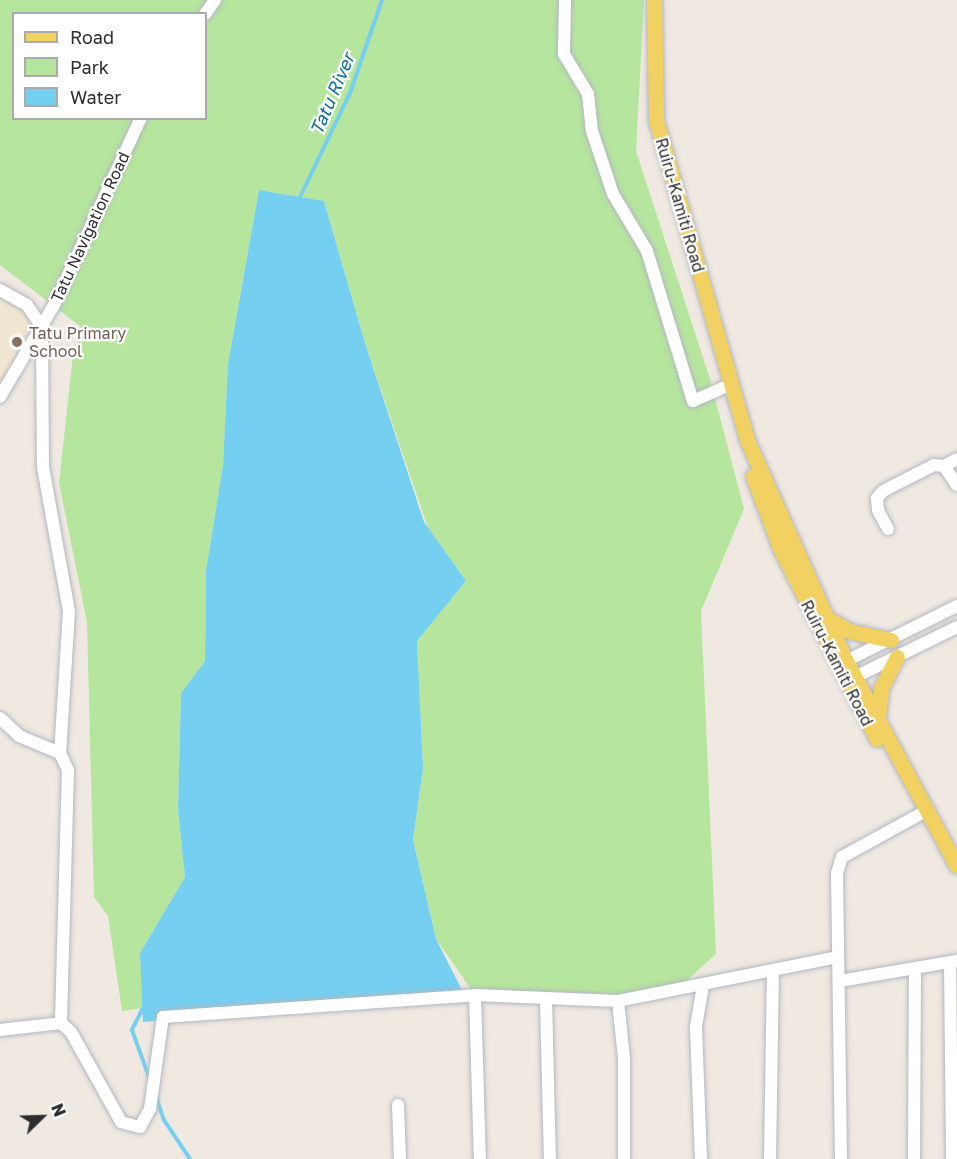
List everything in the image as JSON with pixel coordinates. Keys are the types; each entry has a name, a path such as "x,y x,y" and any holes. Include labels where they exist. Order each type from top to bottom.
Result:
{"main road":[{"name":"Ruiru-Kamiti Road","path":"654,0 656,120 732,384 757,489 780,548 850,680 957,866"},
{"name":"Ruiru-Kamiti Road","path":"747,440 825,617 842,663"},
{"path":"825,617 849,631 891,640"},
{"path":"878,720 881,688 900,656"},
{"name":"Ruiru-Kamiti Road","path":"850,680 878,720 957,871"}],"street":[{"path":"565,0 564,54 588,94 592,131 613,194 647,251 693,401 732,384"},
{"name":"Tatu Navigation Road","path":"0,397 42,327 140,120"},
{"path":"0,290 27,305 42,327 43,467 69,611 60,753 68,770 61,1023"},
{"path":"888,529 878,510 877,498 934,465 944,466 957,459"},
{"path":"944,466 957,485"},
{"path":"842,663 957,606"},
{"path":"850,680 957,627"},
{"path":"907,632 915,649"},
{"path":"900,656 918,656 957,637"},
{"path":"0,718 19,736 60,753"},
{"path":"841,1159 837,873 842,857 925,812"},
{"path":"0,1030 61,1023 71,1032 120,1122 140,1127 150,1109 159,1026 163,1017 475,995 546,1000 618,1001 703,986 838,957"},
{"path":"840,981 954,962 952,1159"},
{"path":"914,1159 915,970"},
{"path":"770,1159 773,971"},
{"path":"701,1159 696,1026 703,986"},
{"path":"475,995 480,1159"},
{"path":"546,1000 550,1159"},
{"path":"618,1001 624,1058 624,1159"},
{"path":"398,1105 400,1159"}],"shaded area":[{"name":"Tatu Primary School","path":"0,291 10,294 42,327 0,397"}],"green space":[{"path":"0,0 644,0 636,151 710,379 744,509 701,611 716,954 676,990 563,1000 475,995 436,939 413,840 423,768 417,641 466,581 428,528 364,340 324,201 259,190 228,364 223,465 206,571 205,661 181,693 178,810 185,877 140,953 143,1008 122,1011 108,916 94,897 87,622 59,483 73,355 80,326 0,265"}],"water":[{"path":"259,190 324,201 364,340 424,522 466,581 417,641 423,768 413,840 436,939 463,992 143,1022 140,953 185,877 178,810 181,693 205,661 206,571 223,465 228,364"}],"waterway":[{"name":"Tatu River","path":"300,197 350,93 382,0"},
{"path":"143,1008 132,1030 150,1080"},
{"path":"156,1096 164,1120 190,1159"}],"place":[{"name":"Tatu Primary School","path":"17,342"}]}
